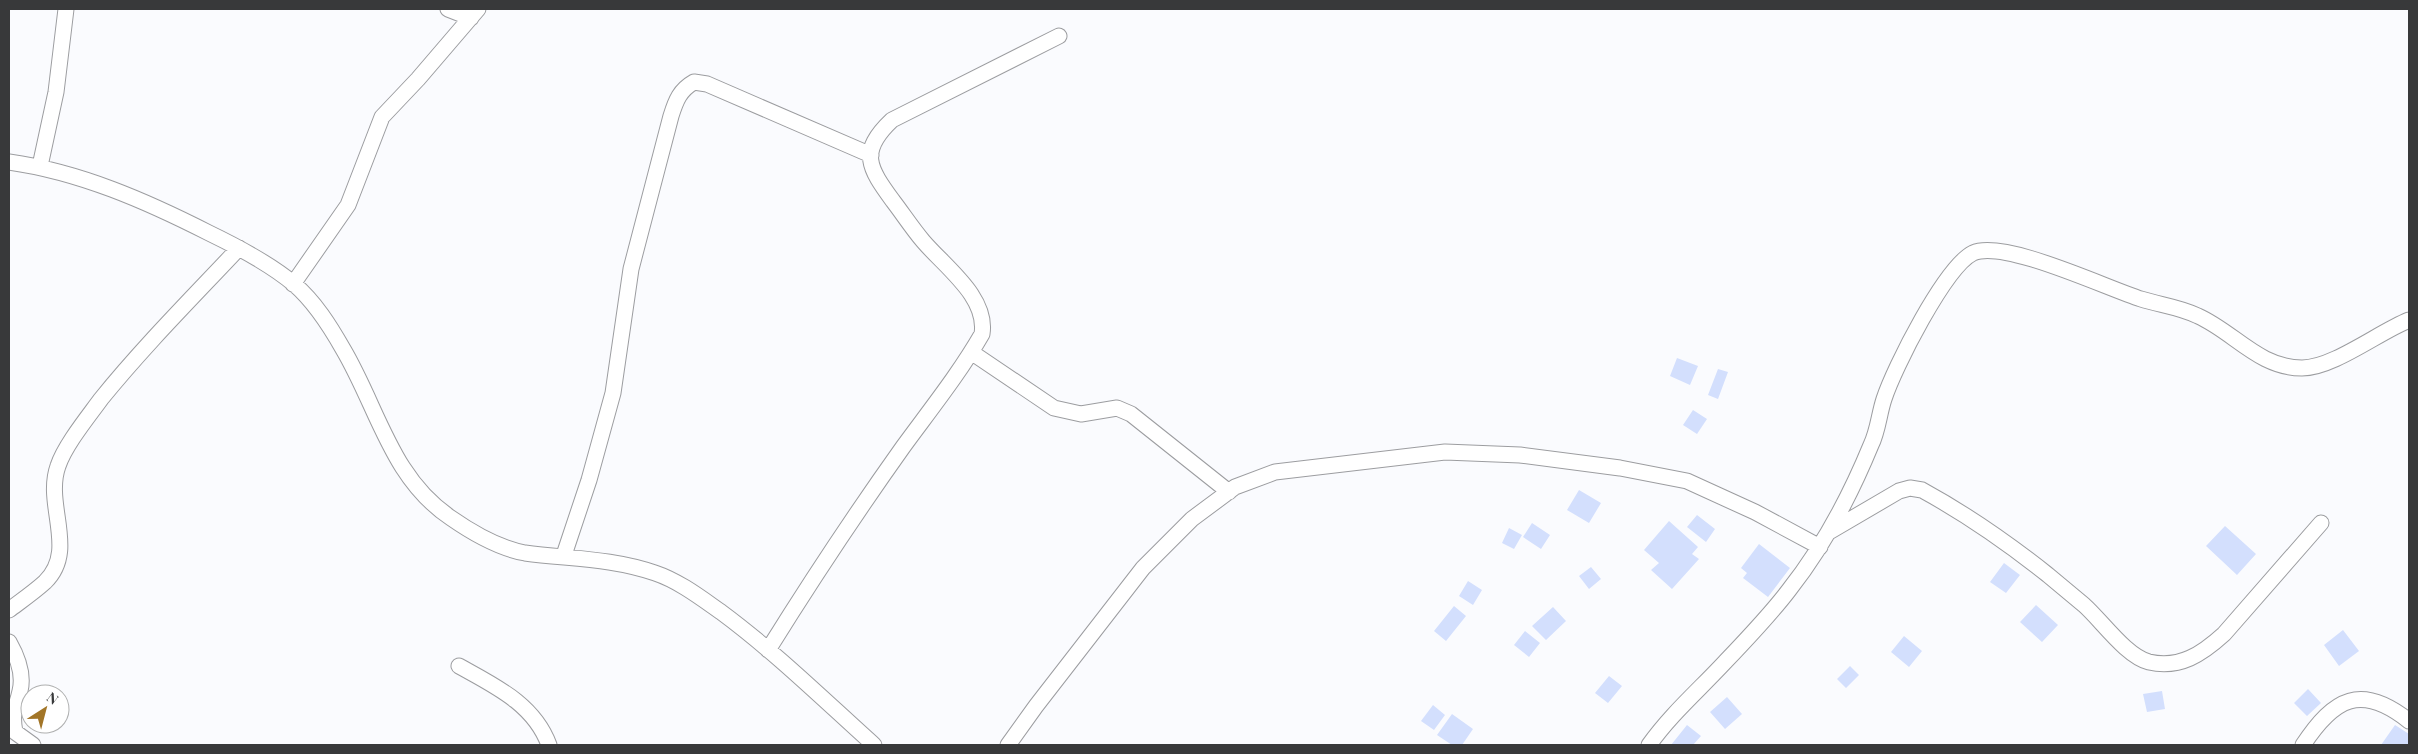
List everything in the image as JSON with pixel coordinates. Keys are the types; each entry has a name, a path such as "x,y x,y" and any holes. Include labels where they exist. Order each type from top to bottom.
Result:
{"street":[{"path":"40,166 56,92 66,9"},
{"path":"448,9 475,13"},
{"path":"293,284 348,205 382,117 475,13"},
{"path":"768,650 812,578 982,334 984,323 974,298 923,241 875,176 871,155 878,134 892,120 1060,36"},
{"path":"564,555 589,480 613,393 631,270 670,116 676,99 684,88 694,82 707,84 871,155"},
{"path":"9,162 40,166 87,180 165,210 239,248 293,284 320,312 345,352 395,458 418,489 447,516 481,538 523,552 564,555 612,562 657,574 695,594 741,627 874,745"},
{"path":"9,610 45,582 58,565 61,539 53,500 58,466 83,423 138,353 239,248"},
{"path":"1649,745 1686,700 1724,663 1789,591 1820,547 1872,444 1885,397 1900,358 1935,298 1960,263 1972,254 1987,250 2048,264 2144,300 2186,311 2200,316 2250,352 2279,364 2295,367 2303,368 2333,360 2409,320"},
{"path":"971,352 1054,408 1081,414 1117,408 1131,414 1229,492"},
{"path":"1008,745 1143,568 1192,518 1229,492 1275,472 1372,459 1445,452 1520,455 1620,468 1687,481 1755,512 1820,547"},
{"path":"1829,532 1899,491 1910,488 1922,490 2006,544 2047,574 2084,605 2130,651 2147,661 2165,664 2189,660 2224,634 2321,523"},
{"path":"9,642 20,667 21,689 12,716 15,732 33,745"},
{"path":"459,666 510,695 536,720 549,745"},
{"path":"2303,745 2318,724 2343,702 2359,699 2376,701 2396,711 2409,721"}],"building":[{"path":"1677,358 1698,366 1690,385 1670,376"},
{"path":"1718,369 1728,372 1718,399 1708,395"},
{"path":"1693,410 1707,419 1697,434 1683,425"},
{"path":"1579,490 1601,503 1589,523 1567,510"},
{"path":"1697,515 1715,529 1706,542 1687,527"},
{"path":"1669,521 1698,547 1692,554 1699,559 1672,589 1651,570 1659,563 1644,550"},
{"path":"1532,523 1550,535 1541,549 1523,537"},
{"path":"2225,526 2256,554 2237,575 2206,546"},
{"path":"1509,528 1522,535 1514,549 1502,543"},
{"path":"1759,544 1790,568 1768,597 1743,578 1747,573 1741,568"},
{"path":"2004,563 2020,575 2006,593 1990,582"},
{"path":"1591,567 1601,579 1589,589 1579,576"},
{"path":"1468,581 1482,590 1473,605 1459,596"},
{"path":"2036,605 2058,625 2042,642 2020,622"},
{"path":"1454,606 1466,616 1446,641 1434,631"},
{"path":"1553,607 1566,621 1546,640 1532,626"},
{"path":"2343,630 2359,651 2339,666 2324,645"},
{"path":"1525,631 1540,643 1529,657 1514,645"},
{"path":"1904,636 1922,651 1909,667 1891,652"},
{"path":"1850,666 1859,675 1846,688 1837,679"},
{"path":"1609,676 1622,686 1608,703 1595,693"},
{"path":"2308,689 2321,703 2307,716 2294,703"},
{"path":"2162,691 2165,709 2147,712 2143,694"},
{"path":"1727,697 1742,714 1725,729 1710,712"},
{"path":"1433,705 1445,715 1434,730 1421,721"},
{"path":"1452,714 1473,729 1462,745 1452,745 1437,735"},
{"path":"1687,725 1701,736 1693,745 1671,745"},
{"path":"2395,725 2409,734 2409,745 2381,745"}]}
